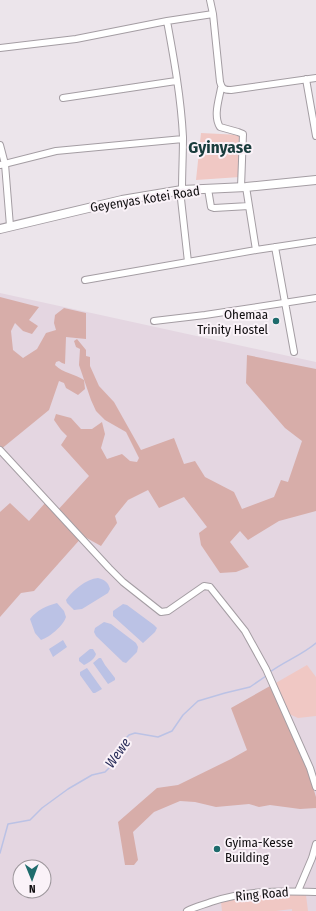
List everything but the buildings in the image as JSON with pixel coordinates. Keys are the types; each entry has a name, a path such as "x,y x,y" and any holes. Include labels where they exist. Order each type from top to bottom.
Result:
{"street":[{"path":"210,0 213,14 221,88 217,108 217,122 220,128 243,134 243,187 249,206 256,250"},
{"path":"0,48 76,39 167,21 213,14"},
{"path":"167,21 181,112 183,139 181,190 188,262"},
{"path":"221,88 224,90 231,90 316,78"},
{"path":"306,79 316,136"},
{"path":"63,98 176,81"},
{"path":"2,164 56,151 183,139"},
{"path":"0,146 10,226"},
{"name":"Geyenyas Kotei Road","path":"0,229 122,200 181,190 243,187 316,180"},
{"path":"208,188 211,207 249,206"},
{"path":"85,280 316,241"},
{"path":"275,247 294,352"},
{"path":"154,321 285,304 316,298"},
{"path":"0,450 109,568 123,582 161,612 168,611 204,586 210,587 245,631 267,672 310,768 316,787"},
{"path":"298,891 312,858 316,844"},
{"name":"Ring Road","path":"187,911 244,893 298,891 316,892"}],"shaded area":[{"path":"201,133 241,135 240,177 196,180"},
{"path":"0,293 316,362 316,911 0,911"},
{"path":"0,297 39,307 29,320 38,326 32,334 23,331 15,323 11,331 13,350 23,358 37,349 46,333 56,330 54,323 55,315 64,308 86,313 86,339 66,337 65,364 59,361 56,362 55,365 62,370 84,380 85,389 78,395 66,388 64,383 59,381 49,410 0,450"},
{"path":"77,339 86,350 86,356 90,357 90,366 99,386 114,402 141,450 174,438 184,464 195,461 205,477 234,492 242,509 274,497 281,480 288,482 302,441 285,428 246,383 247,355 316,369 316,511 279,521 248,540 240,531 230,542 249,567 236,572 220,573 201,545 199,533 207,527 184,497 159,508 148,490 128,500 115,516 117,523 101,546 83,536 34,591 21,593 0,617 0,512 10,503 29,521 46,502 56,512 89,476 61,445 67,436 54,420 56,414 71,418 81,429 92,429 102,422 105,434 101,448 107,459 122,454 130,461 137,462 139,458 126,432 105,420 96,411 79,365 80,349 76,347 74,341"},
{"path":"307,665 316,677 316,716 298,718 289,714 274,684"},
{"path":"270,686 307,768 316,797 316,808 300,809 270,805 259,807 249,804 216,807 195,802 180,801 154,812 133,832 138,860 134,865 125,865 118,822 157,788 178,785 247,750 231,708"},
{"path":"271,894 306,895 308,911 292,911 292,909 276,911 222,911 221,902 244,896"}],"water":[{"path":"98,578 107,583 110,589 108,593 82,609 74,610 66,600 72,592 89,580"},
{"path":"57,603 64,611 66,617 56,631 41,640 35,633 30,619 42,609"},
{"path":"123,604 127,605 157,628 155,632 143,643 113,616 113,611"},
{"path":"104,622 111,624 136,643 138,647 137,652 126,663 123,662 96,636 94,632 95,628"},
{"path":"63,640 67,647 53,657 49,649"},
{"path":"90,649 93,649 96,654 91,661 84,665 79,661 79,658"},
{"path":"101,658 115,678 115,680 108,684 93,663"},
{"path":"87,668 102,689 95,693 93,693 80,675 80,672"}],"waterway":[{"name":"Wewe","path":"270,672 316,643"},
{"name":"Wewe","path":"0,853 8,824 30,820 42,808 68,789 92,775 105,772 114,763 124,740 129,735 135,733 158,737 172,731 183,715 198,701 250,687 266,676"}],"place":[{"name":"Ohemaa Trinity Hostel","path":"276,321"},
{"name":"Gyima-Kesse Building","path":"217,849"}],"district":[{"name":"Gyinyase","path":"220,147"}]}
